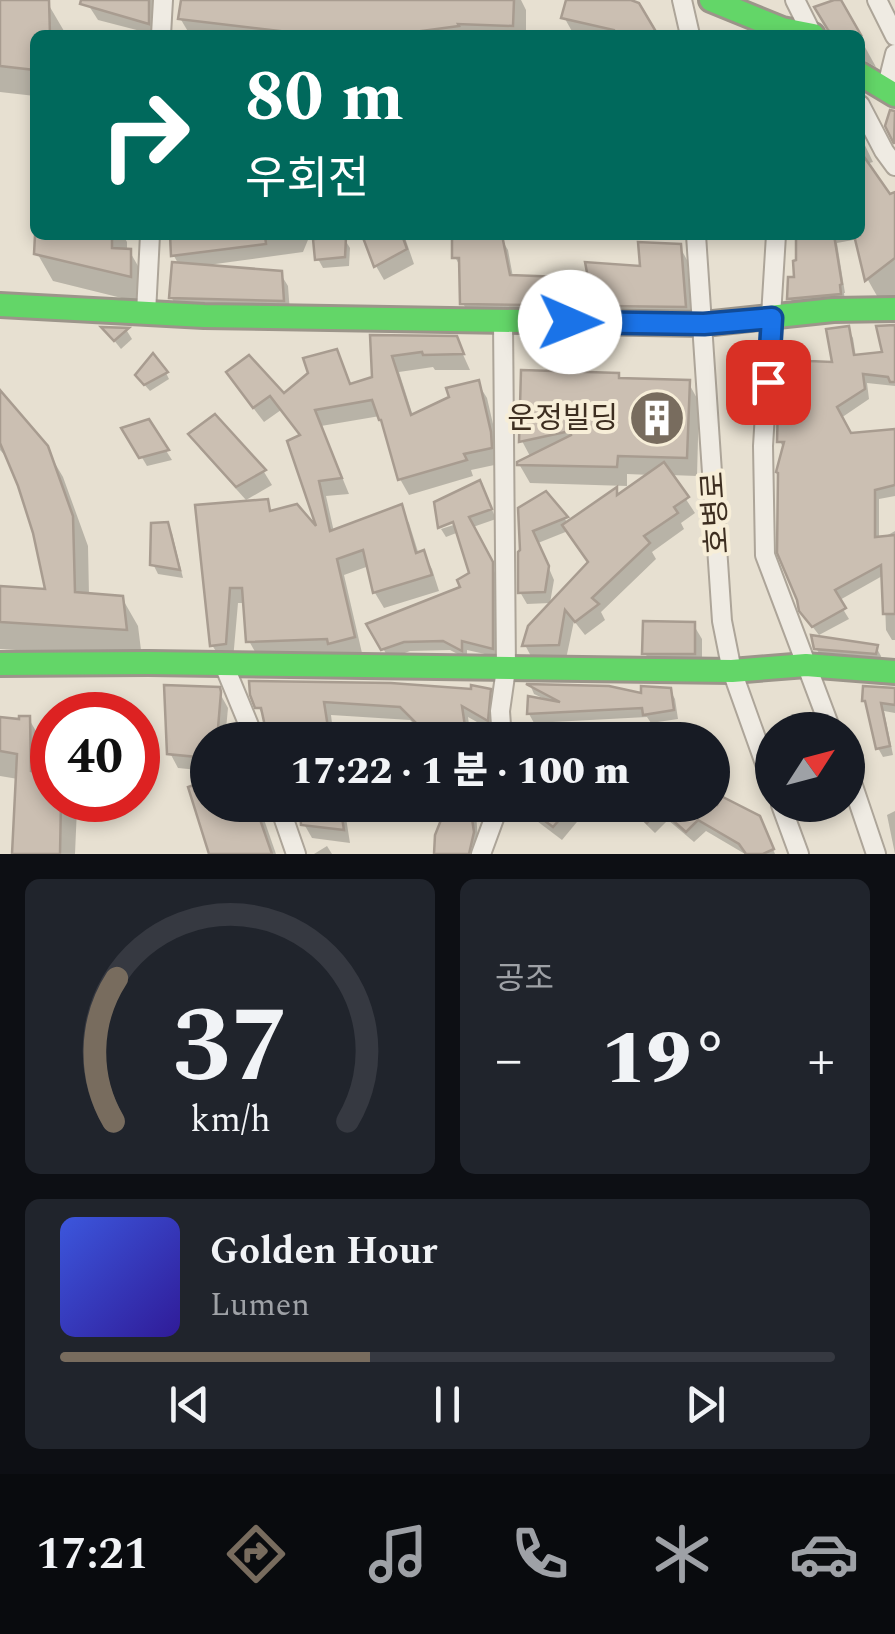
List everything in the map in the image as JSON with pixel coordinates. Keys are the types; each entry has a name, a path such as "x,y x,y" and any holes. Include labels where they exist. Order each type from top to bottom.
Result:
{"street":[{"path":"161,30 163,0"},
{"path":"682,0 689,30"},
{"path":"712,0 778,30"},
{"path":"795,0 810,30"},
{"path":"877,0 895,36"},
{"path":"865,77 891,92 895,54"},
{"path":"865,115 895,166"},
{"path":"146,313 150,240"},
{"name":"호병로","path":"696,240 722,621 732,672 755,735"},
{"path":"776,240 763,446 766,555 824,712"},
{"path":"0,305 146,313 704,324 833,310 895,309"},
{"path":"501,722 506,669 503,321"},
{"path":"0,664 732,672 806,665 895,672"},
{"path":"224,664 248,722"},
{"path":"865,821 876,854"},
{"path":"285,822 296,854"},
{"path":"481,854 493,822"},
{"path":"787,822 799,854"}],"building":[{"path":"0,0 49,0 50,30 30,30 30,69 0,66"},
{"path":"81,0 149,0 149,24 80,4"},
{"path":"181,0 514,0 513,26 272,30 178,19"},
{"path":"566,0 631,0 639,3 655,30 614,30 561,18"},
{"path":"841,0 858,30 828,30 814,7"},
{"path":"890,110 895,111 894,144 885,126"},
{"path":"865,158 890,194 895,192 895,258 865,281 855,240 865,240"},
{"path":"35,240 112,240 112,248 131,249 131,277 34,254"},
{"path":"170,240 266,240 266,244 171,256"},
{"path":"313,240 346,240 345,257 315,260"},
{"path":"364,240 404,240 407,249 374,267"},
{"path":"452,240 503,240 510,275 588,278 585,262 640,266 638,242 681,244 686,307 460,304 459,258 452,258"},
{"path":"796,240 835,240 841,294 787,299 788,277 794,277"},
{"path":"172,262 282,271 284,301 169,298"},
{"path":"895,325 895,382 888,377 863,374 865,389 837,407 851,433 895,429 895,485 875,490 875,537 895,535 895,614 883,614 881,565 835,590 846,608 812,627 799,611 777,553 776,472 784,442 777,442 778,405 791,407 783,367 803,354 809,361 832,362 826,329 849,326 854,355 882,352 876,326"},
{"path":"101,327 129,328 114,341"},
{"path":"370,335 457,336 464,354 422,352 392,356 411,415 449,397 446,388 479,380 492,448 464,454 467,460 398,480 372,400 315,410 342,478 319,481 330,531 402,504 416,553 424,550 432,575 373,593 363,550 337,559 355,637 328,644 327,639 246,642 242,588 230,588 226,644 210,646 195,505 268,499 270,511 297,504 316,526 287,441 300,435 270,396 253,408 226,372 249,355 284,393 308,373 303,358 337,349 350,384 372,377"},
{"path":"153,353 168,372 144,385 135,375"},
{"path":"521,370 690,380 687,458 618,456 617,467 517,465 571,435 570,431 519,442"},
{"path":"0,390 48,446 73,516 75,592 123,596 127,630 0,622 0,586 45,589 33,533 0,443"},
{"path":"215,414 266,470 236,487 188,434"},
{"path":"149,419 169,450 139,458 121,428"},
{"path":"664,462 689,497 674,507 678,513 644,536 650,543 592,598 599,604 575,622 565,610 559,645 522,646 528,626 588,562 562,525 617,487 617,495"},
{"path":"480,480 492,509 469,517 493,562 493,649 462,641 462,651 443,641 404,642 381,650 366,624 460,587 457,580 469,573 453,522 438,528 434,502"},
{"path":"546,491 568,517 533,531 549,566 545,592 518,593 518,508"},
{"path":"168,522 180,570 150,565 151,523"},
{"path":"643,621 695,622 695,654 642,654"},
{"path":"811,635 878,645 876,654 814,649"},
{"path":"249,681 391,683 471,689 471,685 491,689 488,721 462,706 464,722 415,722 400,707 324,702 327,722 264,722 261,708 255,708"},
{"path":"526,684 609,686 641,693 641,686 671,688 674,710 643,715 642,708 527,714 528,696 560,702"},
{"path":"164,685 220,687 218,722 190,722 190,756 167,754"},
{"path":"863,686 895,688 895,705 881,703 890,746 876,749 862,701"},
{"path":"30,716 30,822 61,822 60,854 12,854 17,754 0,751 0,717"},
{"path":"730,801 755,813 755,822 763,822 774,849 746,854 739,844 701,822 730,822"},
{"path":"199,822 261,822 272,854 209,854"},
{"path":"301,822 343,822 344,830"},
{"path":"440,822 472,822 469,854 434,854"},
{"path":"675,822 696,822 686,832"}],"traffic: fast":[{"path":"711,0 787,30"},
{"path":"865,77 895,95"},
{"path":"0,305 204,316 704,324 833,310 895,309"},
{"path":"0,664 732,671 806,665 895,672"}],"place":[{"name":"운정빌딩","path":"657,418"}],"route":[{"path":"570,322 704,324 772,318 768,382"}]}
